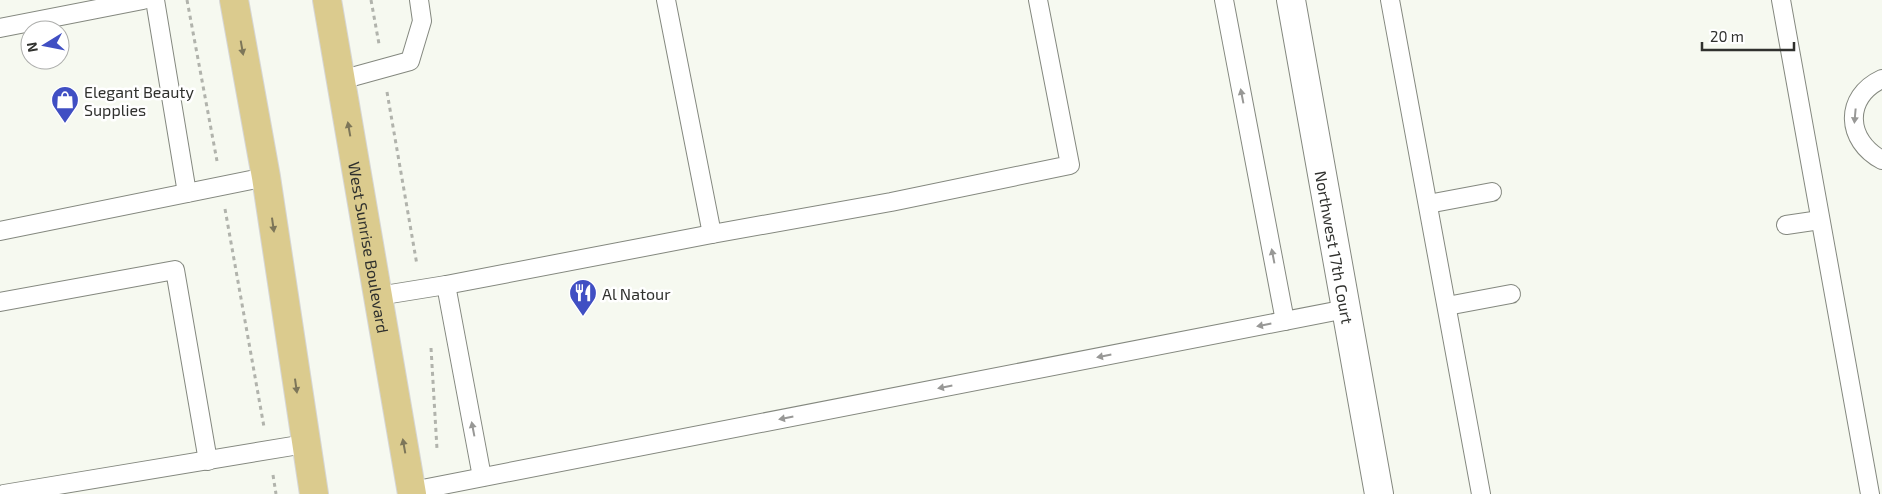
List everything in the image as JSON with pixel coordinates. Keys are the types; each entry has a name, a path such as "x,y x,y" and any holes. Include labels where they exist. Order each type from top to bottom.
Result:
{"highway":[{"path":"234,0 266,177 314,494"},
{"name":"West Sunrise Boulevard","path":"327,0 412,493"}],"street":[{"name":"Northwest 17th Court","path":"1291,0 1379,494"}],"lane":[{"path":"0,28 143,0"},
{"path":"155,0 187,193"},
{"path":"341,80 410,61 422,21 419,0"},
{"path":"666,0 712,234"},
{"path":"378,296 890,202 1070,165 1038,0"},
{"path":"1224,0 1285,321"},
{"path":"1390,0 1481,494"},
{"path":"1781,0 1870,494"},
{"path":"1882,79 1873,83 1864,92 1857,104 1854,116 1855,129 1860,143 1871,154 1882,160"},
{"path":"0,231 266,177"},
{"path":"1428,204 1492,192"},
{"path":"1786,225 1820,220"},
{"path":"0,302 175,270 208,461"},
{"path":"446,285 482,477"},
{"path":"1447,306 1511,294"},
{"path":"412,493 482,477 1346,309"},
{"path":"4,494 305,444"}],"path":[{"path":"187,0 276,494"},
{"path":"372,0 421,288"},
{"path":"430,342 439,486"}],"place":[{"name":"Elegant Beauty Supplies","path":"65,124"},
{"name":"Al Natour","path":"583,317"}]}
